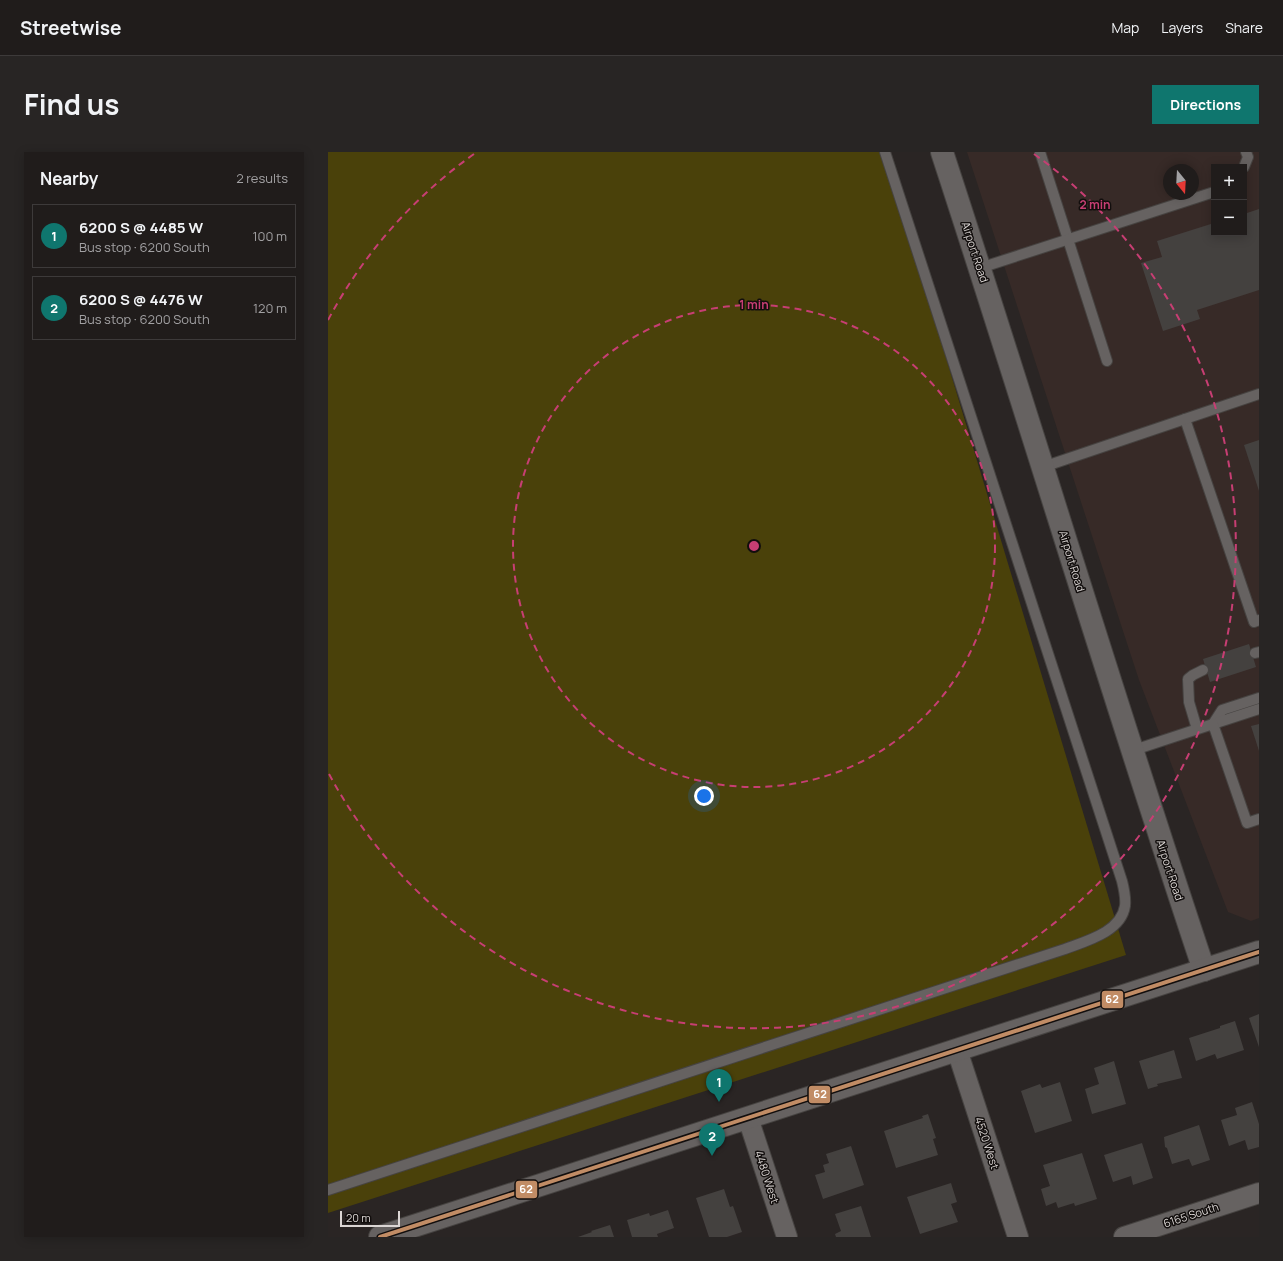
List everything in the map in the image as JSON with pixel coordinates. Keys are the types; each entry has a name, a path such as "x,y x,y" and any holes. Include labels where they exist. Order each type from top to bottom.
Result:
{"main road":[{"name":"Airport Road","path":"942,152 1132,751 1204,970"},
{"path":"380,1237 1259,952"}],"street":[{"name":"4520 West","path":"957,1050 1018,1237"},
{"name":"4480 West","path":"748,1118 787,1237"},
{"name":"6165 South","path":"1124,1237 1259,1193"}],"lane":[{"path":"328,1190 1065,949 1092,939 1111,928 1120,919 1125,906 1125,894 1122,881 885,152"},
{"path":"1040,152 1107,361"},
{"path":"1245,164 1248,157 1246,152"},
{"path":"980,268 1211,193"},
{"path":"1043,467 1259,394"},
{"path":"1185,419 1254,622 1259,620"},
{"path":"1197,729 1189,702 1188,679 1192,675 1203,670"},
{"path":"1213,724 1222,710 1259,698"},
{"path":"1132,751 1259,709"},
{"path":"1213,724 1247,823 1259,819"}],"shaded area":[{"path":"328,152 884,152 1126,955 328,1213"},
{"path":"967,152 1259,152 1259,918 1251,921 1228,912 1139,680"}],"building":[{"path":"1259,209 1259,290 1197,310 1200,319 1163,331 1141,263 1162,257 1157,241 1211,224 1211,236 1247,236 1247,213"},
{"path":"1259,440 1259,491 1244,445"},
{"path":"1249,644 1256,667 1210,682 1203,659"},
{"path":"1259,724 1259,751 1251,726"},
{"path":"1259,1014 1259,1047 1249,1018"},
{"path":"1235,1021 1244,1050 1217,1059 1215,1054 1196,1061 1189,1038 1220,1028 1220,1026"},
{"path":"1174,1050 1182,1078 1157,1084 1158,1086 1148,1089 1139,1061"},
{"path":"1114,1061 1126,1104 1092,1114 1085,1089 1099,1084 1094,1068"},
{"path":"1060,1082 1072,1121 1035,1133 1021,1091 1040,1084 1042,1088"},
{"path":"1252,1102 1259,1124 1259,1147 1248,1150 1245,1140 1229,1146 1221,1120 1237,1115 1235,1108"},
{"path":"928,1114 936,1138 933,1139 938,1155 896,1168 884,1131 923,1118 922,1116"},
{"path":"1199,1125 1210,1160 1192,1166 1189,1159 1172,1164 1167,1148 1165,1147 1164,1137"},
{"path":"1142,1143 1153,1178 1133,1185 1131,1176 1113,1182 1104,1155"},
{"path":"851,1146 864,1185 823,1199 815,1175 825,1172 823,1165 829,1163 826,1154"},
{"path":"1082,1153 1097,1199 1075,1206 1074,1203 1058,1208 1056,1202 1046,1206 1041,1189 1050,1186 1043,1165"},
{"path":"951,1183 957,1202 951,1204 958,1222 920,1234 907,1197"},
{"path":"724,1189 730,1207 733,1206 742,1232 727,1237 709,1237 696,1198"},
{"path":"861,1206 871,1237 836,1237 835,1234 841,1231 835,1214"},
{"path":"668,1210 674,1228 657,1234 658,1237 632,1237 627,1220 649,1213 650,1216"},
{"path":"610,1225 614,1237 578,1237 592,1232 591,1231"}],"transit line":[{"name":"62","path":"380,1237 1259,952"}],"place":[{"name":"6200 S @ 4485 W","path":"719,1102"},
{"name":"6200 S @ 4476 W","path":"712,1156"}]}
